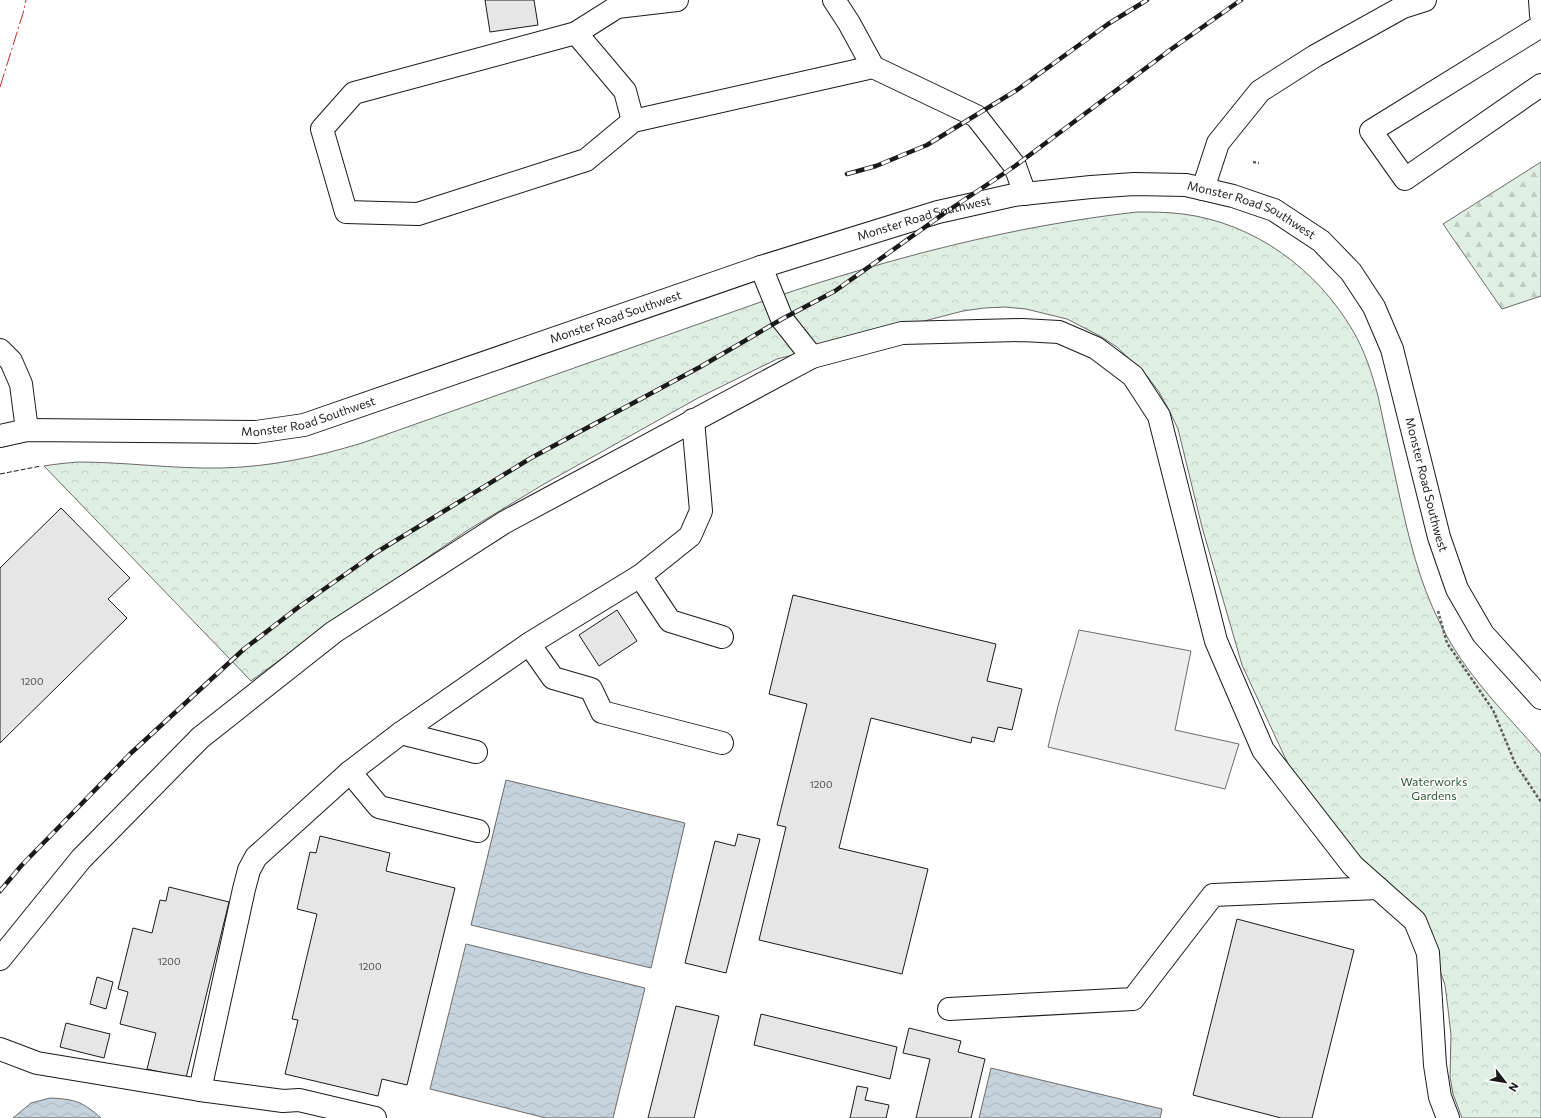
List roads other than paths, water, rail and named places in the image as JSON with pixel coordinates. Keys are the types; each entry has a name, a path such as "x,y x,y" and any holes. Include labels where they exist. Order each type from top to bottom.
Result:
{"street":[{"path":"677,0 618,7 576,33 354,93 322,129 346,212 418,214 586,160 633,121 873,67"},
{"path":"834,0 850,23 873,67 976,116 1015,166 1025,194"},
{"path":"1204,189 1218,143 1260,91 1315,56 1396,11 1425,0"},
{"path":"1540,0 1541,15"},
{"path":"1541,26 1371,131 1405,179 1541,85"},
{"path":"576,33 625,91 633,121"},
{"name":"Monster Road Southwest","path":"0,436 27,430 256,432 304,425 761,267 938,212 1025,194 1091,186 1186,184 1233,196 1274,210 1321,240 1351,272 1374,308 1392,349 1439,538 1457,589 1483,634 1541,698"},
{"path":"761,267 782,319 812,357"},
{"path":"0,959 81,859 200,738 334,632 505,522 812,357 902,333 1022,330 1059,332 1096,348 1133,376 1159,416 1216,641 1263,750 1353,866 1415,922 1428,953 1435,1064 1440,1097 1448,1118"},
{"path":"0,350 11,361 21,384 27,430"},
{"path":"200,1090 249,870 256,857 350,772 401,733 529,644 640,576 690,536 701,511 693,420"},
{"path":"640,576 670,621 722,637"},
{"path":"529,644 553,678 591,689 602,712 722,743"},
{"path":"401,733 476,752"},
{"path":"350,772 379,807 478,831"},
{"path":"949,1009 1133,999 1213,895 1378,888"},
{"path":"0,1049 37,1063 200,1090 281,1110 299,1100 375,1118"}],"water":[{"path":"506,780 685,823 651,968 471,925"},
{"path":"466,944 645,988 613,1118 546,1118 430,1089"},
{"path":"991,1068 1162,1109 1160,1118 979,1118"},
{"path":"50,1098 66,1099 78,1102 89,1108 101,1118 13,1118 31,1103"}],"railway":[{"path":"847,174 876,166 927,145 1017,90 1108,24 1147,0"},
{"path":"0,891 21,866 130,754 244,649 300,606 377,552 531,458 700,367 782,319 835,291 949,210 1015,166 1170,50 1241,0"}],"park label":[{"name":"Waterworks Gardens","path":"1434,789"}]}
